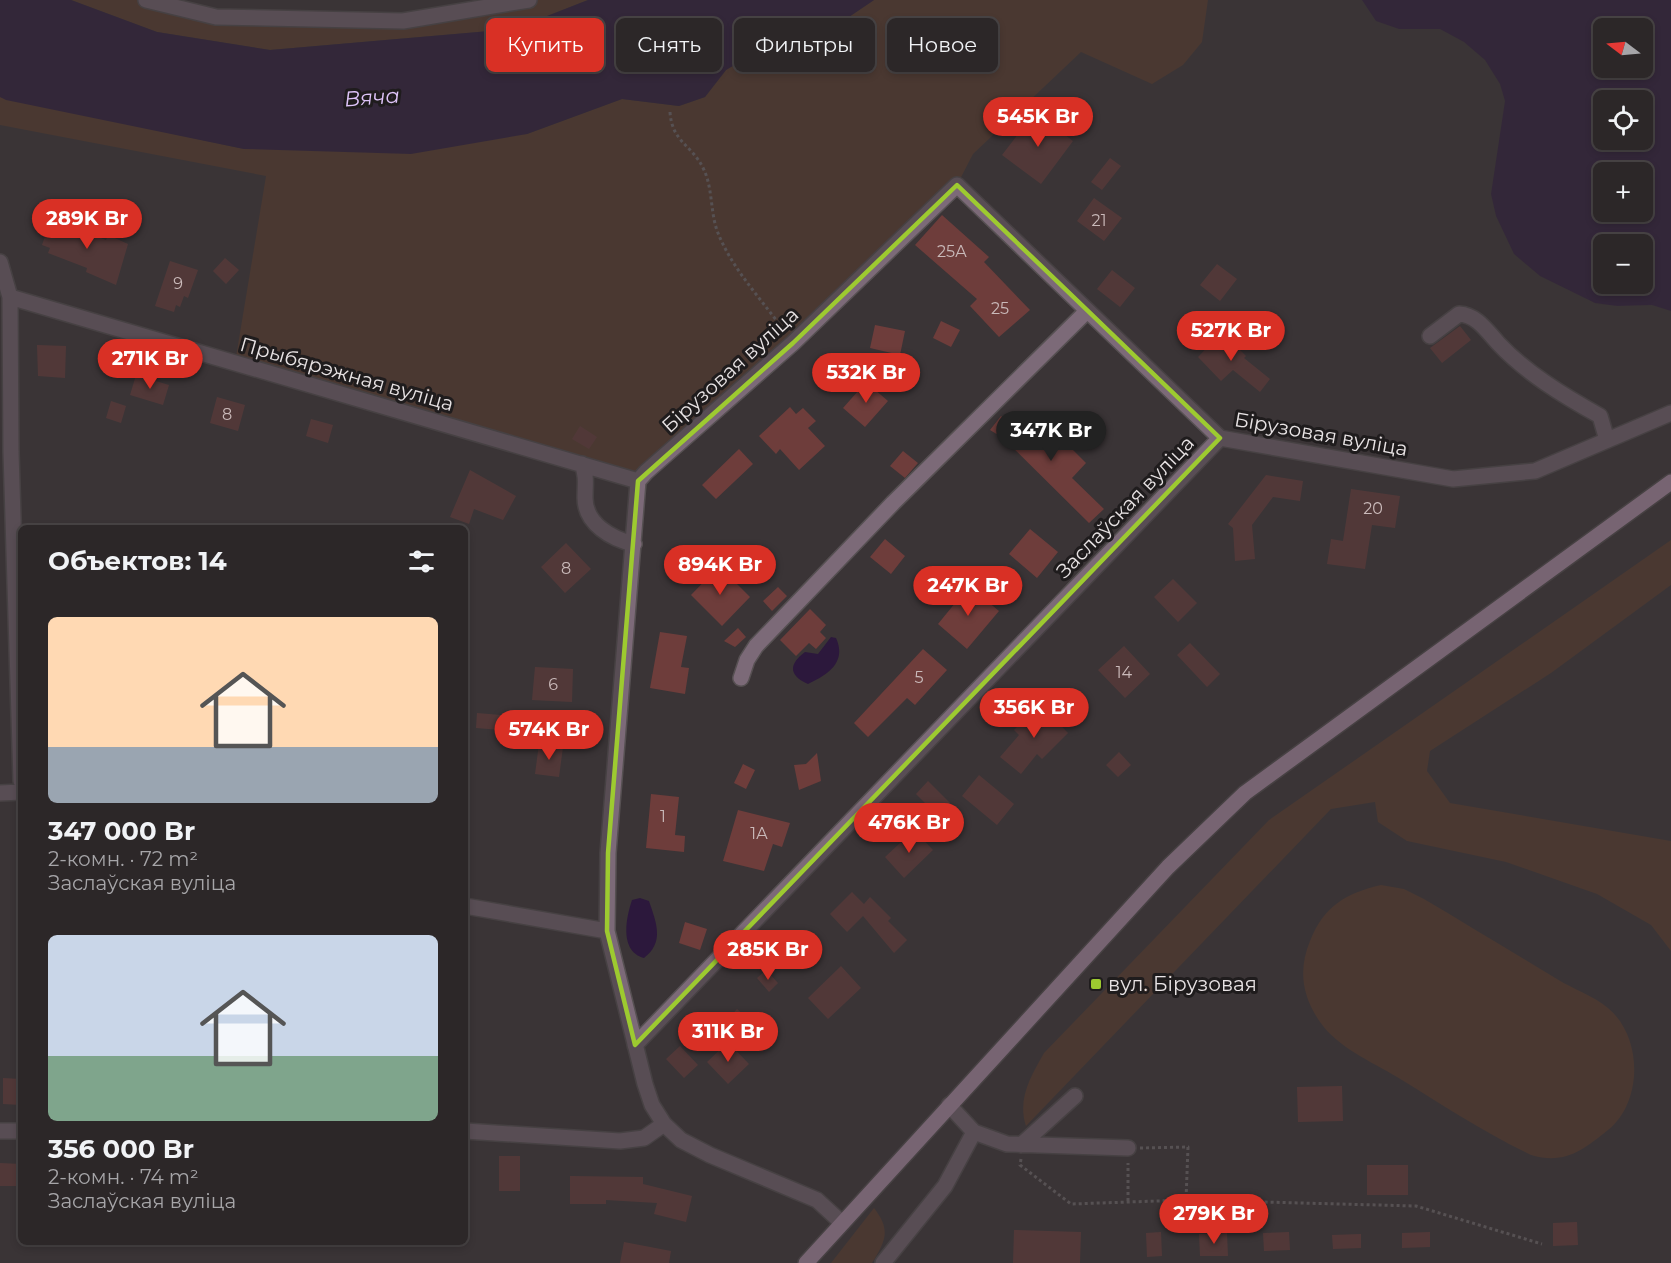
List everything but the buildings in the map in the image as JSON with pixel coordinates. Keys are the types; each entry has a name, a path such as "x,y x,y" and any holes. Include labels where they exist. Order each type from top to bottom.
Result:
{"main road":[{"path":"806,1263 1168,867 1245,793 1671,482"}],"street":[{"path":"146,0 216,16 403,21 529,0"},
{"name":"Бірузовая вуліца","path":"638,481 793,344 957,185 1220,438 1453,479 1535,471 1671,413"},
{"path":"0,262 10,297 18,609"},
{"name":"Прыбярэжная вуліца","path":"10,297 638,481"},
{"path":"741,678 747,660 756,646 893,503 1087,311"},
{"path":"1430,336 1459,314 1469,315 1502,347 1544,381 1600,416 1607,440"},
{"name":"Заслаўская вуліца","path":"635,1045 1220,438"},
{"path":"582,465 587,477 585,500 590,515 607,534 634,544"},
{"path":"638,481 608,854 608,931 635,1045 652,1105 664,1124 681,1140 710,1155 817,1200 842,1223"},
{"path":"0,792 18,792"},
{"path":"468,907 608,931"},
{"path":"1021,1145 1075,1096"},
{"path":"949,1105 974,1132 990,1140 1021,1145 1128,1148"},
{"path":"468,1131 620,1141 644,1138 664,1124"},
{"path":"0,1131 18,1131"},
{"path":"883,1263 945,1186 974,1132"}],"path":[{"path":"670,112 671,124 677,138 705,170 717,231 728,252 793,344"},
{"path":"1021,1145 1020,1165 1071,1204 1186,1200 1416,1206 1542,1244"},
{"path":"1128,1201 1128,1148 1188,1147 1186,1200"}],"highlighted area":[{"path":"957,185 1220,438 635,1045 607,931 608,853 638,481 646,472 793,343"}],"shaded area":[{"path":"71,0 146,0 216,17 403,21 529,0 588,0 542,18 486,18 486,31 270,50 157,32"},
{"path":"874,0 1208,0 1202,42 1183,65 1152,84 1081,52 973,154 957,185 638,481 235,363 266,176 0,125 0,97 244,149 527,134 622,99 679,106 705,97 726,70 734,65 734,72 875,72 875,18 847,18"},
{"path":"1671,540 1671,585 1551,673 1430,751 1427,771 1450,803 1671,841 1671,951 1651,925 1597,894 1506,862 1407,841 1378,822 1375,802 1331,809 1026,1126 1024,1097 1030,1079 1044,1053 1269,820"},
{"path":"1381,885 1404,889 1424,899 1608,1008 1628,1035 1633,1052 1634,1069 1633,1087 1628,1103 1608,1130 1582,1149 1564,1157 1543,1158 1531,1155 1480,1128 1356,1053 1327,1031 1309,1002 1304,983 1304,962 1310,941 1329,910 1357,892"},
{"path":"874,1208 883,1223 885,1235 881,1248 872,1263 831,1263"}],"water":[{"name":"Вяча","path":"0,0 71,0 157,32 270,50 486,31 486,72 604,72 604,18 542,18 588,0 874,0 847,18 734,18 734,65 726,70 705,97 679,106 622,99 527,134 411,154 244,149 0,97"},
{"path":"1362,0 1671,0 1671,311 1652,305 1617,306 1595,303 1540,276 1514,254 1496,216 1491,194 1505,101 1500,84 1485,60 1464,42 1440,29 1399,29 1376,21"},
{"path":"831,637 836,638 839,646 839,654 834,667 808,684 801,681 793,669 796,661 805,652 818,654"},
{"path":"640,898 649,901 657,931 655,945 644,958 631,949 626,933 632,900"}],"place":[{"name":"вул. Бірузовая","path":"1096,984"}]}
